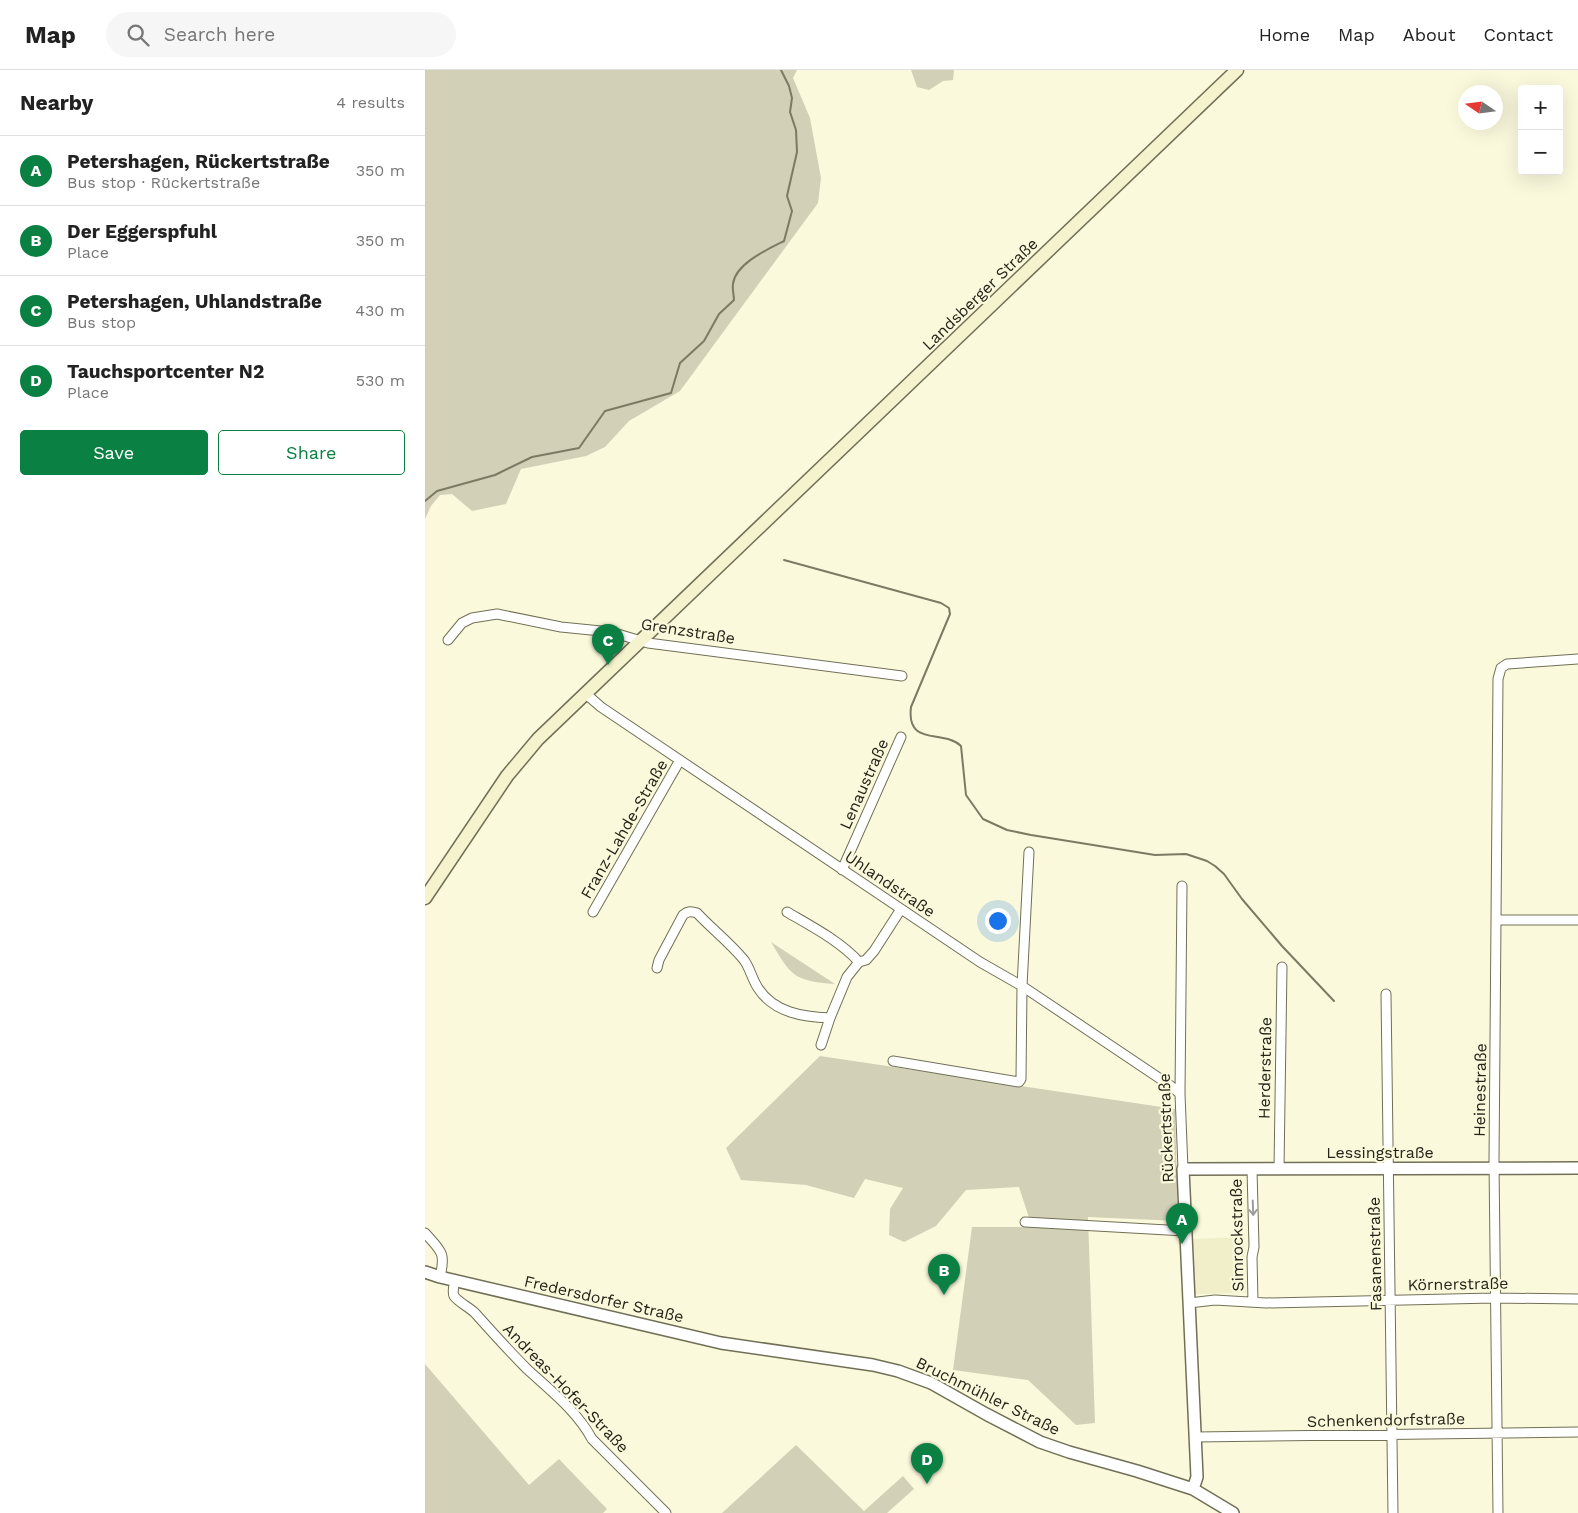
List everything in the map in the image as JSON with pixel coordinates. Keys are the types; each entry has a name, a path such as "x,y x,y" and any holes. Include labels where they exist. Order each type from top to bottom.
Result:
{"main road":[{"name":"Landsberger Straße","path":"425,898 515,765 547,730 1237,70"}],"street":[{"name":"Grenzstraße","path":"448,640 462,623 471,618 497,614 561,627 611,632 641,641 902,676"},
{"name":"Heinestraße","path":"1498,1513 1494,1298 1497,679 1501,668 1507,664 1578,659"},
{"name":"Uhlandstraße","path":"585,694 601,707 901,910 980,962 1022,986 1171,1086 1180,1094"},
{"name":"Lenaustraße","path":"842,870 901,737"},
{"name":"Franz-Lahde-Straße","path":"593,912 680,760"},
{"path":"893,1061 1019,1082 1021,1079 1022,986 1029,852"},
{"name":"Rückertstraße","path":"1182,886 1180,1094 1197,1477 1193,1489"},
{"path":"821,1045 847,977 859,962 866,960 874,951 901,910"},
{"path":"657,968 659,960 683,915 688,912 697,913 745,962 757,988 770,1001 793,1014 805,1017 830,1018"},
{"path":"787,912 852,954 859,962"},
{"path":"1496,920 1578,920"},
{"name":"Herderstraße","path":"1279,1169 1281,967"},
{"name":"Fasanenstraße","path":"1386,994 1393,1513"},
{"name":"Lessingstraße","path":"1183,1169 1578,1168"},
{"name":"Simrockstraße","path":"1252,1169 1253,1302"},
{"path":"1025,1222 1185,1231"},
{"path":"425,1233 442,1256 443,1262 440,1277"},
{"name":"Fredersdorfer Straße","path":"425,1272 455,1281 721,1343 778,1352"},
{"name":"Andreas-Hofer-Straße","path":"455,1281 453,1290 457,1299 471,1309 525,1366 576,1415 592,1438 666,1513"},
{"name":"Körnerstraße","path":"1189,1303 1215,1300 1266,1303 1494,1298 1578,1299"},
{"name":"Bruchmühler Straße","path":"778,1352 873,1365 898,1371 931,1383 986,1414 1052,1446 1193,1489 1233,1513"},
{"name":"Schenkendorfstraße","path":"1195,1437 1392,1436 1578,1432"}],"shaded area":[{"path":"425,70 797,70 793,78 810,118 821,178 818,203 680,391 629,421 605,447 586,456 521,469 506,504 472,511 452,494 440,495 431,506 425,519"},
{"path":"911,70 954,70 953,80 943,81 929,90 917,87"},
{"path":"771,942 835,984 811,981 795,975"},
{"path":"820,1056 1175,1109 1178,1221 1088,1217 1095,1423 1076,1425 1028,1380 953,1370 972,1227 1032,1227 1019,1187 966,1190 936,1226 904,1242 889,1235 890,1209 903,1188 865,1179 854,1198 806,1185 741,1180 726,1148"},
{"path":"1244,1237 1246,1293 1195,1294 1192,1239"},
{"path":"425,1364 529,1485 559,1459 607,1509 603,1513 425,1513"},
{"path":"796,1445 864,1511 903,1476 914,1489 887,1513 722,1513"}],"waterway":[{"path":"425,501 437,491 495,475 532,457 579,448 605,411 671,393 680,363 704,341 719,314 734,300 733,284 740,270 753,258 784,241 792,211 787,196 797,152 796,130 790,112 792,98 789,86 781,70"},
{"path":"784,560 941,603 949,608 950,614 911,707 911,719 914,728 920,732 945,738 961,746 966,795 983,819 1007,830 1031,835 1155,855 1186,854 1207,861 1224,874 1242,899 1282,946 1334,1001"}],"place":[{"name":"Petershagen, Uhlandstraße","path":"608,665"},
{"name":"Petershagen, Rückertstraße","path":"1182,1244"},
{"name":"Der Eggerspfuhl","path":"944,1295"},
{"name":"Tauchsportcenter N2","path":"927,1484"}]}
